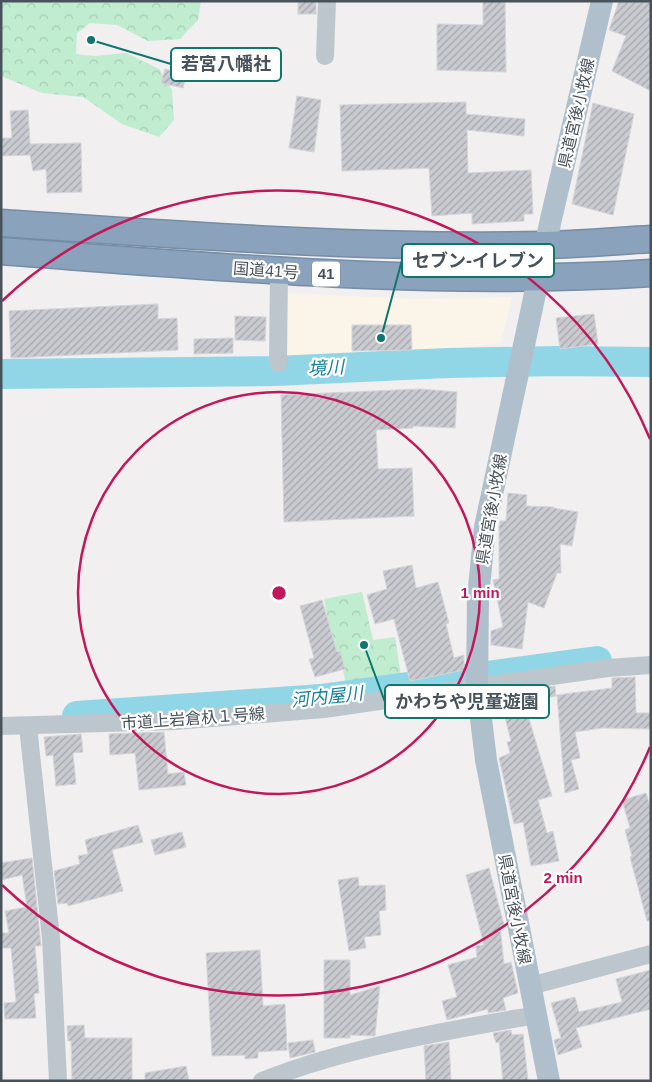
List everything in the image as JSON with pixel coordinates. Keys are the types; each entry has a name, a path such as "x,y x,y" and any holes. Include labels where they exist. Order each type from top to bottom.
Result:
{"highway":[{"name":"国道41号","path":"1,222 362,243 547,245 651,239"},
{"name":"国道41号","path":"1,251 279,272 378,276 540,278 651,273"}],"main road":[{"name":"県道宮後小牧線","path":"549,1081 489,775 478,686 479,588 485,528 602,1"}],"street":[{"path":"325,56 327,1"},
{"path":"278,364 279,272"},
{"name":"市道上岩倉杁１号線","path":"1,726 28,727 175,721 324,708 608,668 651,665"},
{"path":"28,727 50,938 58,1081"},
{"path":"530,986 651,954"},
{"path":"262,1081 319,1061 451,1030 536,1015"}],"shaded area":[{"path":"282,293 417,299 512,297 501,343 406,355 284,355"}],"green space":[{"path":"1,1 201,1 198,20 180,39 148,41 117,25 90,23 77,33 76,54 94,56 126,53 159,69 172,90 174,120 159,137 122,124 83,97 42,93 1,76"},
{"path":"362,592 373,640 395,637 402,683 347,689 339,651 333,650 324,599"}],"building":[{"path":"298,1 316,1 316,14 298,14"},
{"path":"483,1 505,1 506,72 437,70 437,24 483,25"},
{"path":"619,1 651,1 651,91 612,71 626,36 609,30"},
{"path":"165,69 186,75 183,88 161,83"},
{"path":"297,96 321,100 314,152 289,148"},
{"path":"466,102 466,114 525,119 524,136 467,130 468,173 531,170 533,214 524,214 524,221 472,224 472,213 432,216 429,168 342,171 340,105"},
{"path":"593,103 634,114 613,215 572,204"},
{"path":"28,110 30,144 81,143 82,192 47,193 46,169 33,171 30,155 1,156 1,138 12,138 10,111"},
{"path":"158,304 158,319 177,318 178,350 11,358 9,311"},
{"path":"594,314 598,344 560,349 556,318"},
{"path":"235,316 266,317 265,341 235,340"},
{"path":"352,325 411,325 412,350 352,351"},
{"path":"233,338 233,353 194,354 194,339"},
{"path":"420,389 457,392 455,428 413,426 413,428 376,430 378,469 412,468 414,516 284,522 281,395"},
{"path":"508,493 527,495 526,506 554,507 578,512 572,546 560,544 561,573 557,573 544,608 528,602 522,649 491,645 491,631 503,627 493,580 499,579 499,526 500,521 506,521"},
{"path":"412,565 416,588 438,582 449,623 446,624 454,658 464,655 464,670 410,681 394,619 375,624 367,595 387,589 383,571"},
{"path":"322,600 337,652 340,651 345,669 315,677 309,659 314,658 300,606"},
{"path":"635,677 636,713 651,713 651,729 602,728 575,732 580,758 571,760 579,789 565,793 557,695 612,688 612,678"},
{"path":"555,686 556,696 524,702 552,796 538,800 547,833 553,831 559,861 531,866 523,822 514,824 499,758 510,753 507,742 511,741 499,694"},
{"path":"164,732 168,774 184,772 186,785 139,790 135,753 110,755 109,734"},
{"path":"81,734 83,752 73,753 76,784 56,786 53,755 46,756 44,737"},
{"path":"646,793 651,809 651,921 647,921 630,857 632,856 625,830 630,828 622,800"},
{"path":"138,825 143,842 112,850 123,891 68,906 67,903 58,904 54,871 80,864 78,856 88,854 85,840"},
{"path":"182,832 186,847 155,855 151,840"},
{"path":"32,858 41,946 35,946 39,993 34,994 36,1018 5,1019 4,1003 16,1002 11,948 1,948 1,933 9,933 5,911 27,907 22,875 1,880 1,863"},
{"path":"489,868 504,925 500,926 504,964 511,962 518,993 503,998 506,1010 488,1013 488,1009 447,1020 442,1001 457,997 448,965 477,957 476,946 484,945 466,875"},
{"path":"358,877 359,886 385,885 386,910 379,911 381,935 364,937 366,948 349,951 338,880"},
{"path":"260,950 263,1006 285,1004 287,1050 258,1052 258,1058 245,1059 245,1055 212,1056 206,953"},
{"path":"324,960 350,960 350,995 380,986 375,1036 350,1035 350,1038 324,1038"},
{"path":"651,970 651,1009 576,1028 582,1047 558,1055 554,1040 561,1038 551,1003 575,997 579,1012 622,1002 616,979"},
{"path":"84,1025 85,1038 132,1038 132,1081 72,1080 71,1041 68,1041 67,1026"},
{"path":"511,1030 512,1035 523,1034 528,1081 503,1081 499,1042 496,1043 493,1033"},
{"path":"313,1040 315,1052 290,1058 288,1043"},
{"path":"449,1042 451,1081 426,1081 424,1046"},
{"path":"186,1066 189,1081 145,1081 145,1073"}],"waterway":[{"name":"境川","path":"1,374 275,371 448,363 651,362"},
{"name":"河内屋川","path":"77,716 321,699 597,661"}],"place":[{"name":"若宮八幡社","path":"91,40"},
{"name":"セブン-イレブン","path":"381,338"},
{"name":"かわちや児童遊園","path":"364,645"}]}
